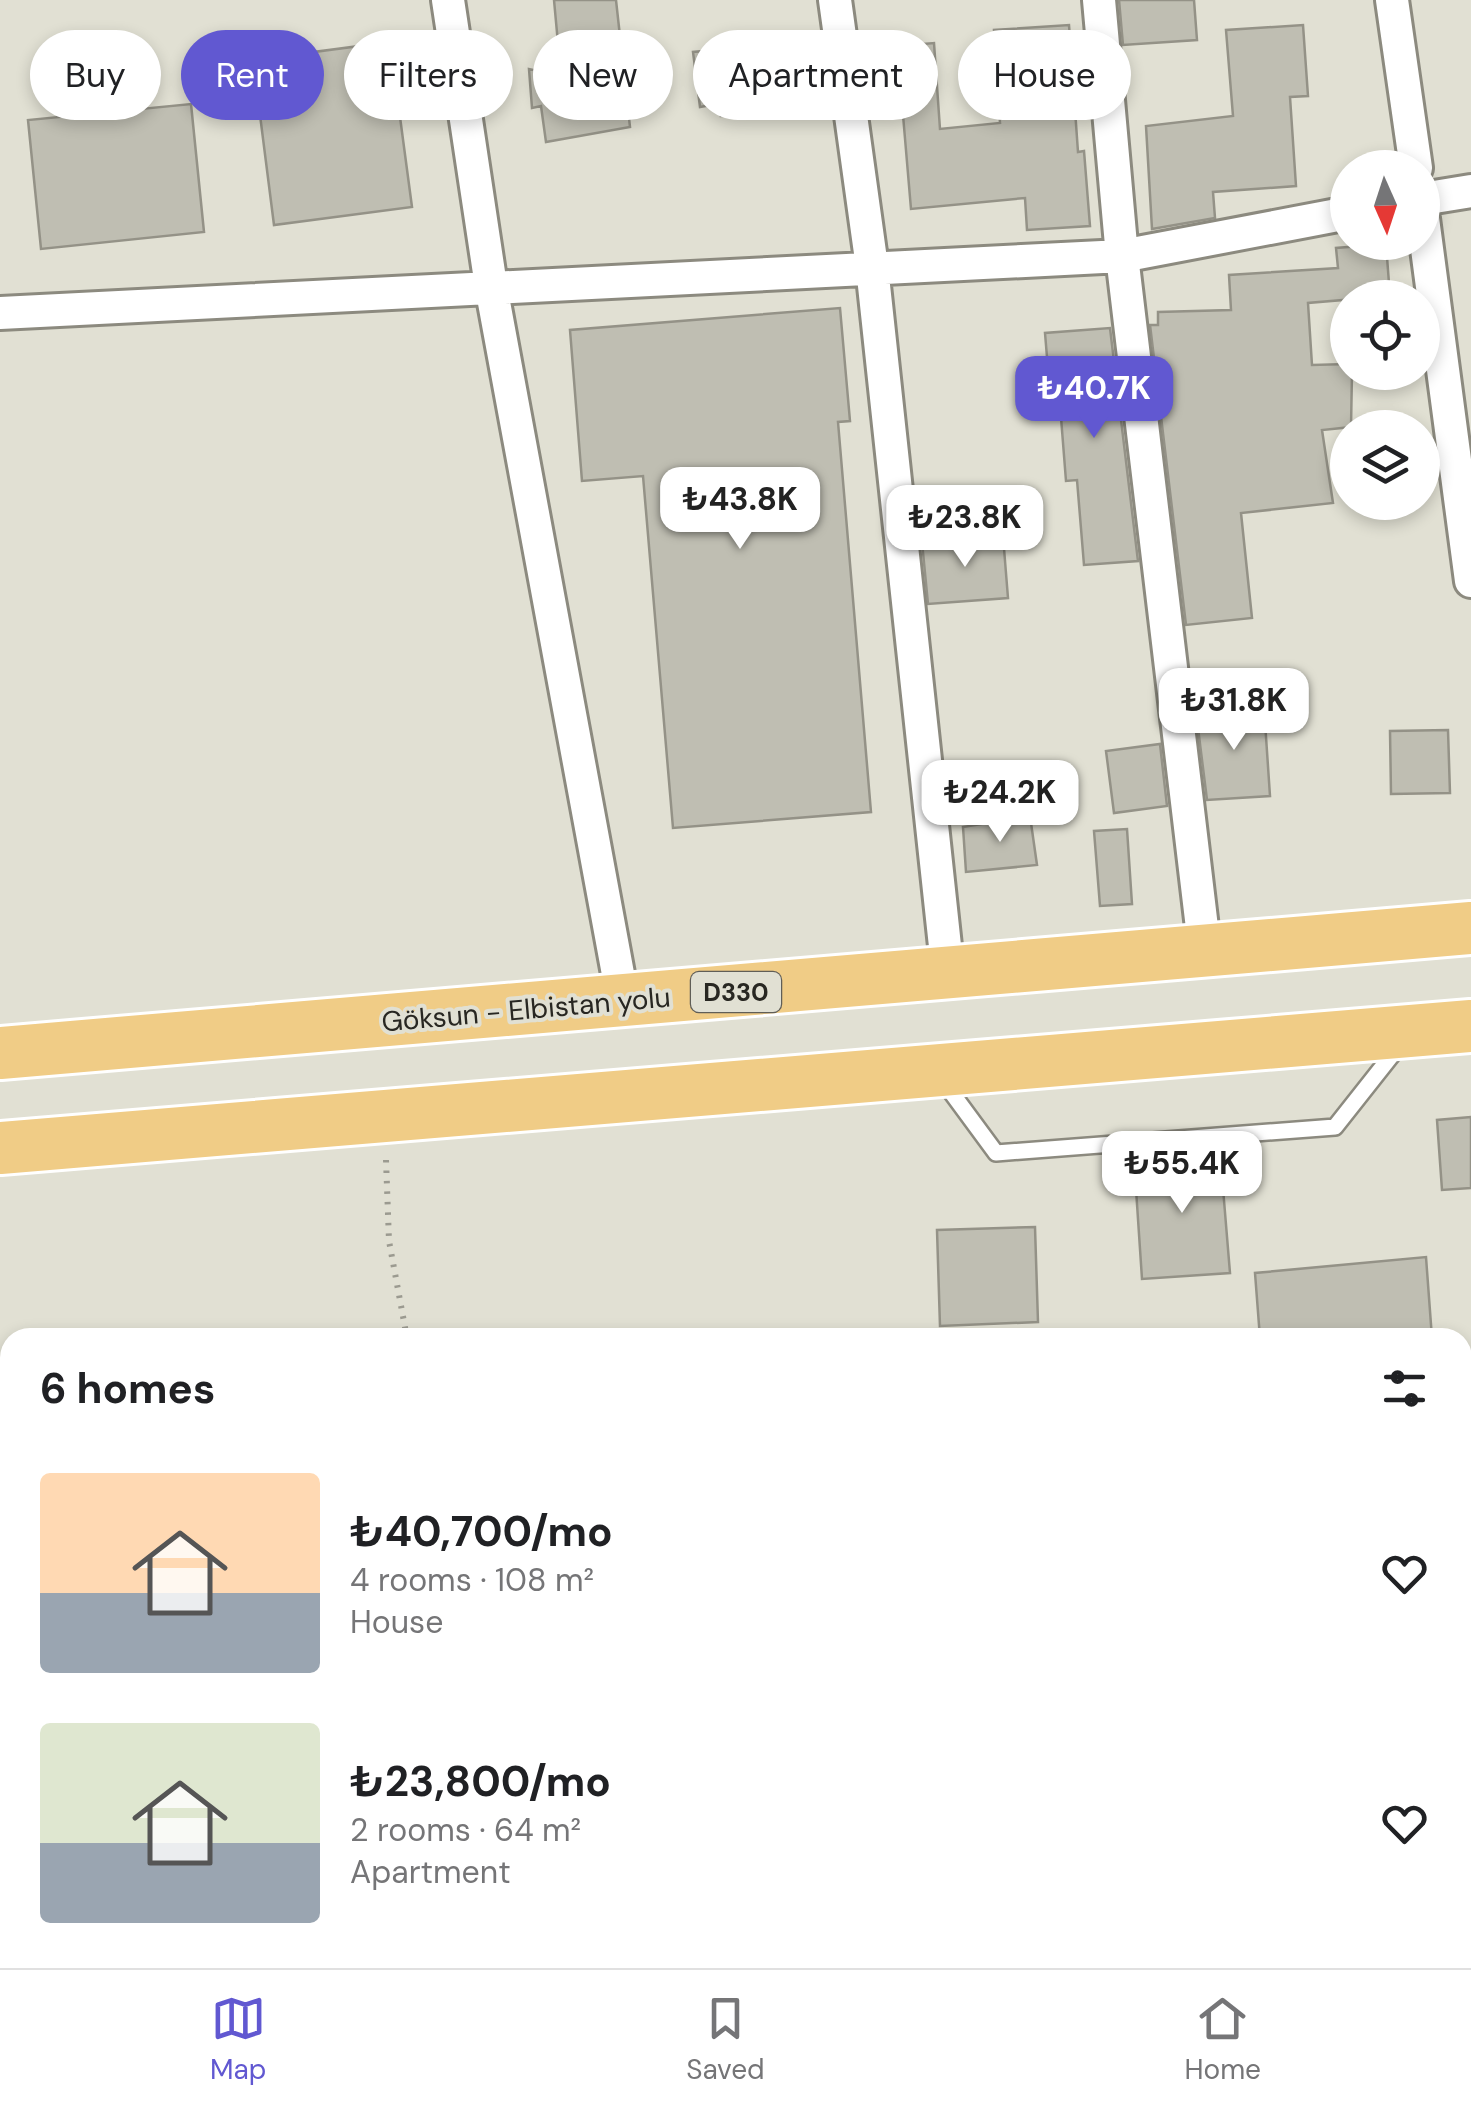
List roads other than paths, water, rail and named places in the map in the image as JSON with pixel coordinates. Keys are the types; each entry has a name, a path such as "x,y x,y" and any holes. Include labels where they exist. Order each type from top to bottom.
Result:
{"highway":[{"name":"Göksun - Elbistan yolu","path":"0,1053 1471,928"},
{"path":"0,1148 1471,1026"}],"street":[{"path":"448,0 491,286 623,1001"},
{"path":"835,0 872,267 948,974"},
{"path":"1099,0 1122,256 1205,953"},
{"path":"1392,0 1413,150"},
{"path":"1440,196 1471,191"},
{"path":"0,313 1122,256 1330,216"},
{"path":"1428,260 1471,581"}],"lane":[{"path":"934,1070 996,1153 1335,1126 1410,1031"}]}
